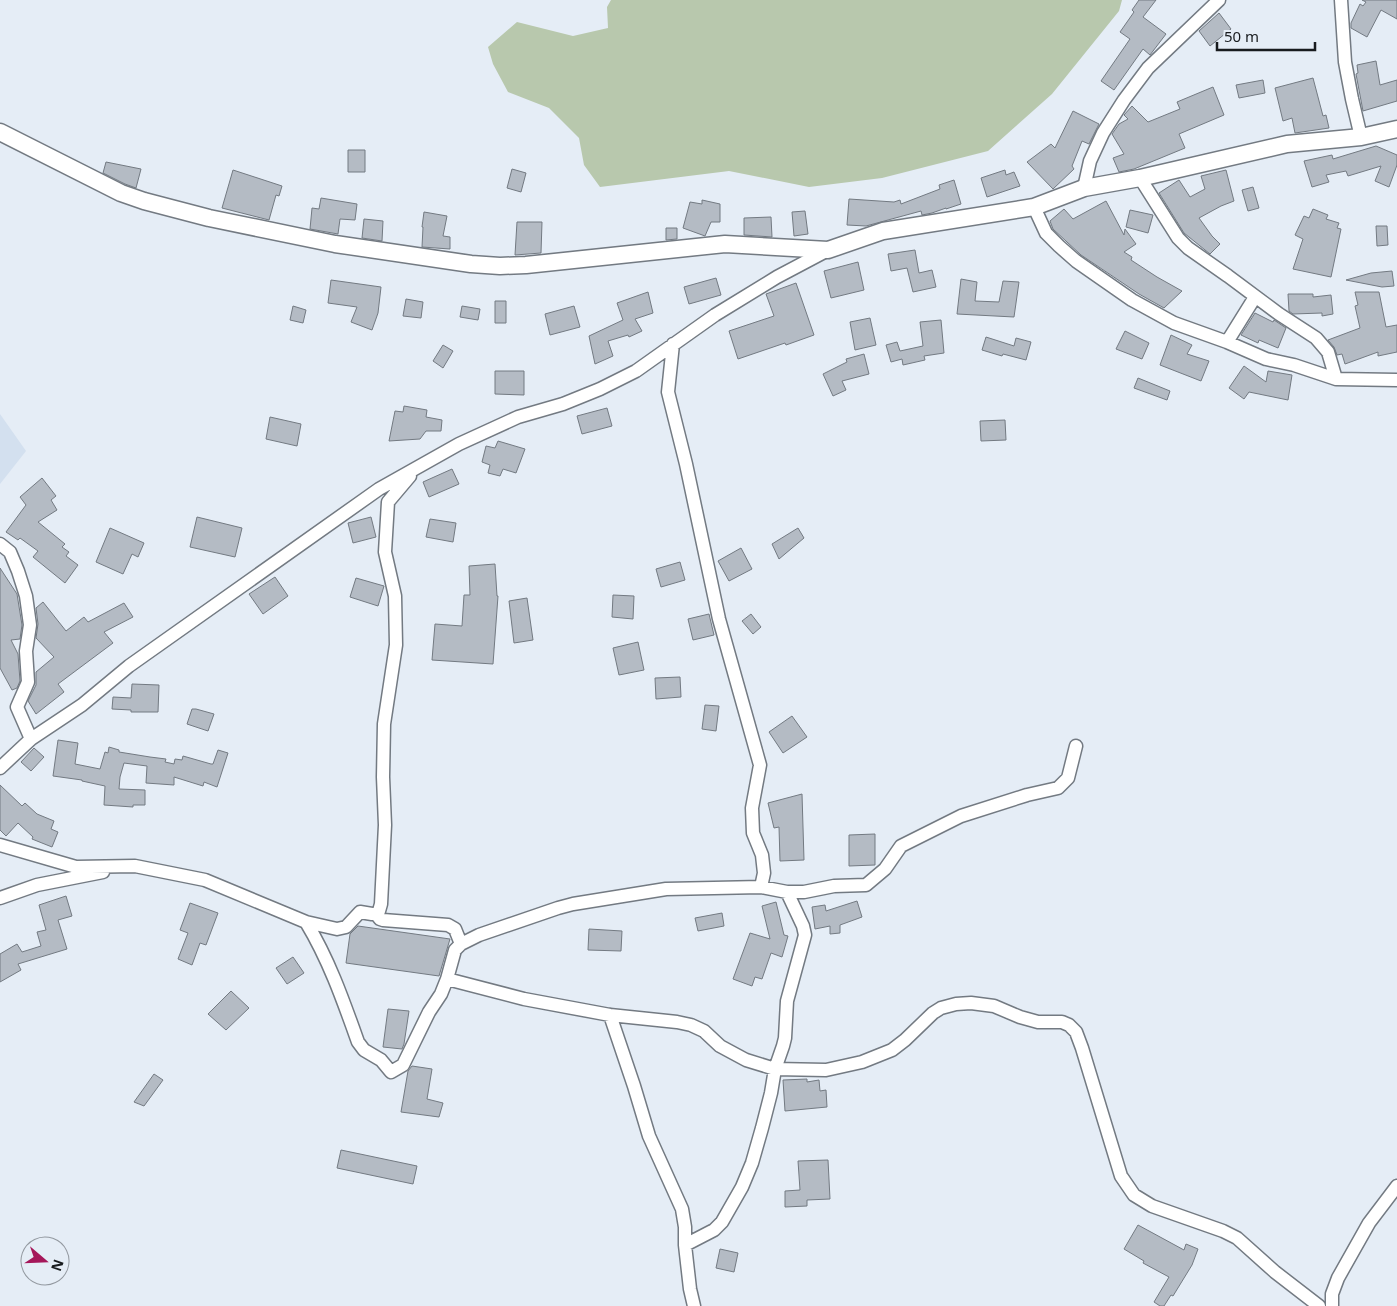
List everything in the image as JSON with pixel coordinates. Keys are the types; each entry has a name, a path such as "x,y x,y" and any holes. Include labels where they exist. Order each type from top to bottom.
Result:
{"street":[{"path":"1084,188 1090,161 1103,134 1124,100 1148,68 1219,0"},
{"path":"1341,0 1345,62 1361,137"},
{"path":"0,768 31,739 82,705 129,666 380,489 458,444 518,417 563,404 600,389 636,371 715,315 828,250 883,230 1034,207 1084,188 1140,178 1287,144 1361,137 1397,129"},
{"path":"0,132 121,193 144,201 209,218 355,247 471,264 526,265 725,244 828,250"},
{"path":"1140,178 1178,238 1188,248 1255,297 1316,338 1328,352 1336,379"},
{"path":"1034,207 1046,233 1076,261 1124,295 1174,323 1227,342 1266,359 1294,365 1336,379 1397,380"},
{"path":"1227,342 1255,297"},
{"path":"672,344 668,392 686,464 719,619 760,765 752,808 753,833 762,855 764,873 761,887"},
{"path":"376,914 381,904 385,825 384,724 396,645 395,596 385,552 388,502 417,468"},
{"path":"0,544 10,552 26,596 30,625 26,651 28,682 17,707 31,739"},
{"path":"306,922 318,942 338,985 358,1042 364,1050 382,1060 390,1072 403,1065 429,1012 441,994 447,980 452,958 461,944 480,935 558,908 666,889 761,887 787,892 804,892 834,886 866,885 886,869 901,846 961,816 1027,795 1058,788 1068,778 1076,746"},
{"path":"0,845 76,867 134,866 205,880 306,922 337,929 346,927 360,912 376,914 383,920 452,926 455,928 461,944"},
{"path":"0,898 37,886 134,866"},
{"path":"685,1245 718,1226 728,1213 752,1163 771,1093 775,1069 785,1038 786,1001 805,935 803,926 787,892"},
{"path":"447,980 524,999 610,1015 691,1025 704,1031 720,1046 746,1060 775,1069 826,1070 862,1062 892,1050 906,1040 933,1013 941,1008 956,1004 971,1003 994,1006 1020,1018 1038,1022 1062,1022 1069,1025 1076,1032 1121,1176 1134,1195 1152,1206 1223,1230 1237,1238 1275,1272 1318,1306"},
{"path":"610,1015 650,1136 682,1209 690,1289 694,1306"},
{"path":"1332,1306 1332,1294 1338,1278 1368,1223 1397,1186"}],"shaded area":[{"path":"0,414 26,451 0,484"}],"green space":[{"path":"611,0 1122,0 1119,11 1052,94 988,151 882,178 809,187 729,171 600,187 584,165 579,138 549,108 508,92 493,64 488,47 517,22 573,36 608,28 607,7"}],"building":[{"path":"1139,0 1156,0 1143,17 1166,34 1150,55 1143,49 1114,90 1101,81 1130,39 1120,32 1134,12 1132,10"},
{"path":"1362,0 1397,0 1397,19 1381,10 1367,37 1351,28 1351,23 1360,4 1363,6 1366,2"},
{"path":"1219,13 1231,29 1210,46 1199,31"},
{"path":"1376,61 1380,85 1397,80 1397,101 1363,111 1356,74 1358,73 1357,65"},
{"path":"1313,78 1323,116 1326,115 1329,128 1295,133 1292,118 1283,121 1275,88"},
{"path":"1263,80 1265,93 1239,98 1236,85"},
{"path":"1213,87 1224,115 1179,134 1185,148 1134,169 1119,172 1113,158 1124,154 1112,134 1119,124 1128,119 1124,115 1132,106 1148,122 1180,109 1177,102"},
{"path":"1073,111 1099,124 1089,144 1082,141 1072,166 1074,169 1053,189 1027,162 1051,144 1055,148"},
{"path":"1376,146 1397,155 1397,165 1389,187 1375,181 1381,166 1348,176 1346,171 1326,175 1329,182 1312,187 1304,161 1332,155 1333,159"},
{"path":"348,150 365,150 365,172 348,172"},
{"path":"106,162 141,169 136,188 103,173"},
{"path":"512,169 526,173 521,192 507,188"},
{"path":"233,170 282,186 279,196 276,195 269,220 222,208"},
{"path":"1005,170 1006,175 1014,172 1020,186 987,197 981,178"},
{"path":"1226,170 1234,201 1199,218 1220,244 1210,254 1184,233 1159,193 1179,180 1190,197 1205,189 1201,176"},
{"path":"954,180 961,204 932,213 922,215 921,211 866,226 847,225 849,199 894,202 900,200 901,204 940,189 939,185"},
{"path":"1253,187 1259,208 1248,211 1242,190"},
{"path":"321,198 357,204 355,220 340,219 338,234 310,229 312,208 319,209"},
{"path":"702,200 720,204 720,222 711,222 705,236 683,228 690,202 702,204"},
{"path":"1106,201 1124,235 1125,229 1136,244 1124,252 1132,257 1131,260 1182,291 1164,308 1139,294 1081,255 1053,229 1050,221 1064,209 1073,219"},
{"path":"1313,209 1328,215 1326,219 1339,223 1337,228 1341,229 1331,277 1293,269 1303,239 1295,235 1304,216 1309,218"},
{"path":"1130,210 1153,215 1148,233 1126,227"},
{"path":"805,211 808,234 794,236 792,212"},
{"path":"424,212 447,216 443,236 450,237 450,249 422,247"},
{"path":"771,217 772,237 744,235 744,218"},
{"path":"364,219 383,221 382,241 362,238"},
{"path":"517,222 542,222 541,253 515,255"},
{"path":"1376,226 1387,226 1388,245 1377,246"},
{"path":"666,228 677,228 677,239 666,240"},
{"path":"915,250 919,273 932,270 936,287 913,292 907,268 891,271 888,254"},
{"path":"858,262 864,290 831,298 824,271"},
{"path":"1392,271 1394,286 1382,287 1346,280 1371,273"},
{"path":"716,278 721,295 689,304 684,287"},
{"path":"961,279 977,282 975,301 999,302 1003,281 1019,282 1014,317 957,314"},
{"path":"331,280 381,287 378,313 372,330 351,322 357,307 328,303"},
{"path":"796,283 814,335 738,359 729,331 774,316 766,294"},
{"path":"648,292 653,313 635,319 642,331 629,337 628,335 608,341 613,356 595,364 589,336 623,320 617,303"},
{"path":"1355,292 1379,292 1386,327 1397,325 1397,352 1378,356 1378,352 1345,364 1342,354 1337,355 1334,347 1328,340 1360,328 1355,306 1358,305"},
{"path":"1288,294 1313,294 1313,297 1331,295 1333,314 1322,316 1322,313 1293,314 1289,311"},
{"path":"406,299 423,302 421,318 403,316"},
{"path":"495,301 506,301 506,323 495,323"},
{"path":"293,306 306,310 303,323 290,320"},
{"path":"462,306 480,309 478,320 460,317"},
{"path":"574,306 580,327 550,335 545,314"},
{"path":"1255,313 1273,322 1274,320 1286,328 1278,348 1259,340 1258,343 1241,335"},
{"path":"870,318 876,345 855,350 850,322"},
{"path":"941,320 944,353 924,356 925,360 903,365 902,359 891,362 886,345 897,342 900,351 923,346 920,322"},
{"path":"1125,331 1149,343 1142,359 1116,349"},
{"path":"1171,335 1192,345 1187,354 1209,361 1201,381 1160,365"},
{"path":"986,337 1014,346 1016,338 1031,342 1026,360 982,350"},
{"path":"443,345 453,351 443,368 433,361"},
{"path":"864,354 869,374 842,381 846,390 833,396 823,374 847,362 846,359"},
{"path":"1244,366 1266,382 1268,371 1292,375 1288,400 1249,392 1244,399 1229,388"},
{"path":"495,371 524,371 524,395 495,394"},
{"path":"1138,378 1170,391 1167,400 1134,388"},
{"path":"404,406 427,410 426,417 442,420 441,431 426,431 420,439 389,441 395,411 403,412"},
{"path":"607,408 612,426 582,434 577,416"},
{"path":"270,417 301,424 297,446 266,439"},
{"path":"1005,420 1006,440 981,441 980,421"},
{"path":"498,441 525,449 516,473 503,469 500,476 488,473 490,465 482,462 486,446 495,448"},
{"path":"452,469 459,484 429,497 423,482"},
{"path":"42,478 56,496 51,500 57,510 38,522 65,544 62,547 69,552 66,556 78,565 65,583 33,557 38,551 20,538 18,540 6,532 26,505 20,497"},
{"path":"197,517 242,528 235,557 190,547"},
{"path":"371,517 376,537 353,543 348,523"},
{"path":"430,519 456,523 453,542 426,537"},
{"path":"110,528 144,543 138,557 132,554 123,574 96,562"},
{"path":"798,528 804,538 779,559 772,544"},
{"path":"741,548 752,569 729,581 718,561"},
{"path":"680,562 685,580 661,587 656,569"},
{"path":"495,564 498,596 493,664 432,660 435,624 462,626 464,595 470,595 469,566"},
{"path":"0,568 17,594 22,625 20,639 11,640 18,654 20,681 17,688 12,690 0,668"},
{"path":"275,577 288,596 263,614 249,594"},
{"path":"356,578 384,586 378,606 350,597"},
{"path":"613,595 634,596 633,619 612,617"},
{"path":"527,598 533,640 514,643 509,601"},
{"path":"43,602 66,631 84,617 88,622 124,603 133,617 104,632 113,643 58,684 64,692 36,714 28,701 36,685 36,672 54,657 36,638 38,624 36,608"},
{"path":"709,614 714,635 693,640 688,619"},
{"path":"751,614 761,627 753,634 742,621"},
{"path":"638,642 644,670 619,675 613,648"},
{"path":"680,677 681,697 656,699 655,678"},
{"path":"132,684 159,685 158,712 131,712 131,710 112,709 113,697 131,698"},
{"path":"705,705 719,706 716,731 702,729"},
{"path":"192,709 214,714 208,731 187,724"},
{"path":"792,716 807,737 783,753 769,732"},
{"path":"58,740 78,743 75,764 100,769 105,752 108,753 109,747 119,750 119,752 166,759 165,762 174,764 175,759 182,760 183,756 213,764 218,750 228,753 217,787 204,782 203,786 174,777 174,785 146,783 147,766 124,763 119,789 145,790 145,805 133,805 133,807 104,805 105,786 82,780 53,776"},
{"path":"34,748 44,757 31,771 21,762"},
{"path":"0,785 22,806 25,803 37,814 54,821 51,829 58,832 52,847 32,839 33,837 18,823 6,836 0,830"},
{"path":"802,794 804,860 780,861 779,827 774,828 768,803"},
{"path":"875,834 875,865 849,866 849,835"},
{"path":"66,896 72,916 58,920 67,949 18,964 21,970 0,982 0,954 17,944 22,952 41,946 37,932 46,930 39,905"},
{"path":"857,901 862,917 840,925 840,933 830,934 830,926 815,929 812,907 825,905 826,911"},
{"path":"776,902 784,935 788,936 782,957 771,953 762,979 755,977 752,986 733,979 750,933 770,939 762,906"},
{"path":"190,903 218,913 206,945 200,943 192,965 178,959 188,933 180,930"},
{"path":"722,913 724,926 698,931 695,918"},
{"path":"358,926 450,939 439,976 346,963 350,934"},
{"path":"589,929 622,931 621,951 588,950"},
{"path":"293,957 304,973 287,984 276,968"},
{"path":"231,991 249,1008 226,1030 208,1014"},
{"path":"388,1009 409,1011 402,1049 383,1047"},
{"path":"412,1066 432,1069 427,1099 443,1103 439,1117 401,1112 408,1071"},
{"path":"154,1074 163,1080 144,1106 134,1102"},
{"path":"807,1079 807,1082 819,1080 820,1091 826,1090 827,1107 785,1111 783,1080"},
{"path":"341,1150 417,1166 413,1184 337,1168"},
{"path":"828,1160 830,1199 807,1200 807,1206 785,1207 785,1191 800,1190 798,1161"},
{"path":"1138,1225 1184,1250 1186,1244 1198,1249 1192,1265 1173,1296 1171,1295 1164,1306 1154,1302 1169,1277 1143,1263 1144,1261 1124,1249"},
{"path":"720,1249 738,1253 734,1272 716,1268"}]}
